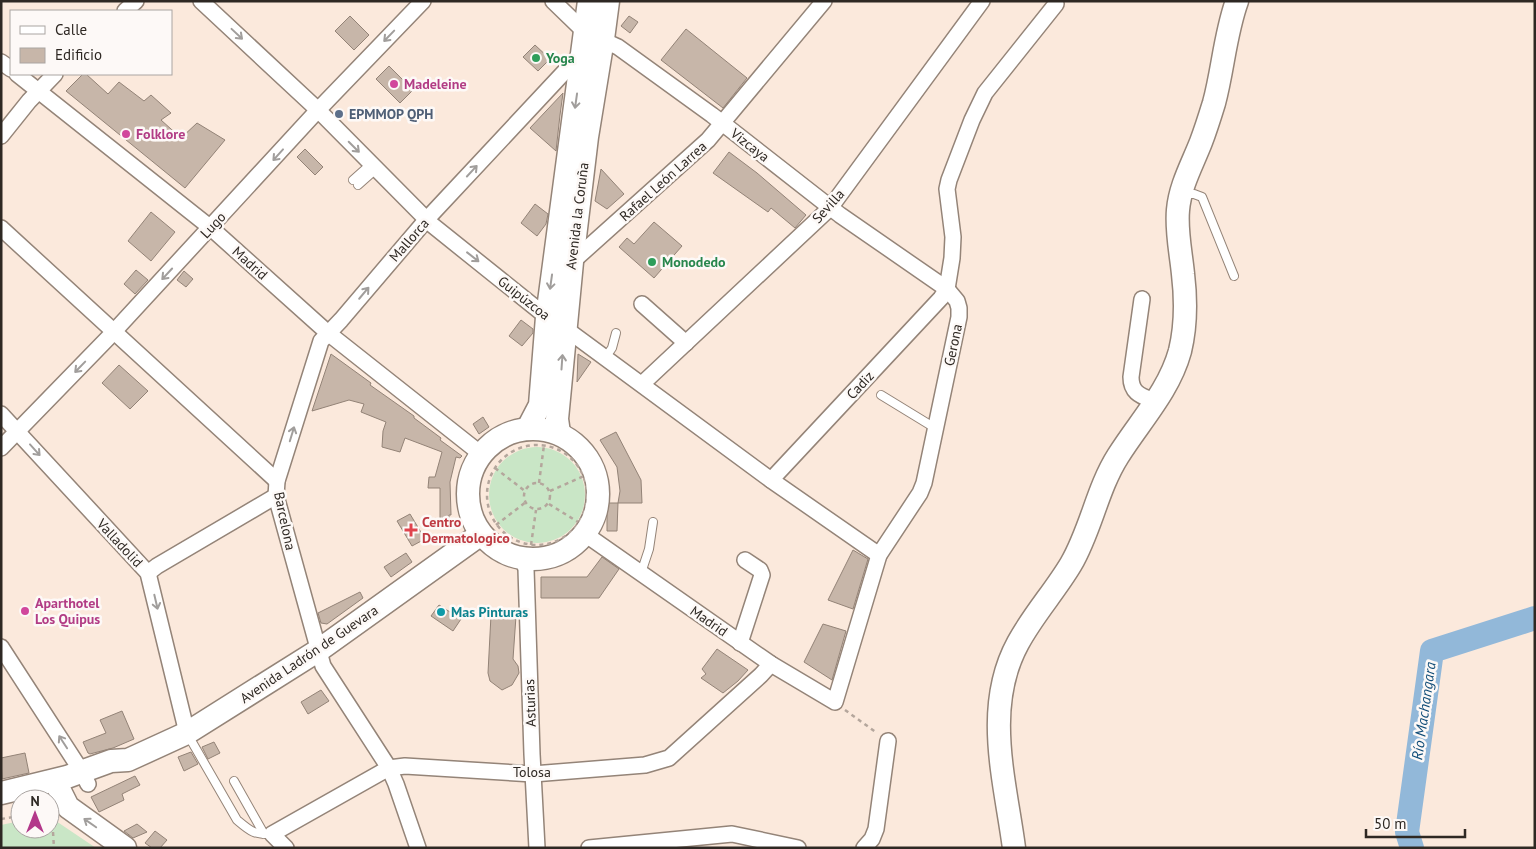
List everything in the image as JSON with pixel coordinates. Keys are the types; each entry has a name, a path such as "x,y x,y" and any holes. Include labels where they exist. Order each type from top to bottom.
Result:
{"main road":[{"path":"1014,848 998,731 1000,693 1008,663 1018,641 1071,564 1117,457 1156,402 1174,368 1180,349 1184,323 1184,292 1178,213 1180,194 1202,140 1214,101 1237,1"},
{"name":"Avenida la Coruña","path":"528,428 540,406 547,317 590,41 604,3"},
{"name":"Avenida la Coruña","path":"551,439 557,419 586,137 590,41"},
{"path":"528,428 546,429 551,439 569,439 584,452 594,466 599,484 599,501 594,519 582,529 568,550 546,558 527,552 506,553 491,544 489,530 470,513 467,493 471,472 488,461 502,436 528,428"},
{"name":"Avenida Ladrón de Guevara","path":"53,789 85,778 111,761 128,760 187,733 318,650 489,530"},
{"path":"58,787 68,807 125,848"},
{"name":"Avenida Ladrón de Guevara","path":"1,793 58,787"}],"street":[{"path":"126,10 136,1"},
{"name":"Guipúzcoa","path":"201,1 318,110 431,224 547,317 879,555"},
{"name":"Lugo","path":"1,448 113,332 318,110 423,1"},
{"name":"Vizcaya","path":"553,1 590,41 618,47 723,124 830,208 947,289"},
{"name":"Rafael León Larrea","path":"572,262 708,140 824,1"},
{"name":"Sevilla","path":"642,384 830,208 982,1"},
{"path":"947,289 953,237 947,199 948,180 985,93 1056,4"},
{"name":"Mallorca","path":"277,480 321,341 427,219 590,41"},
{"name":"Madrid","path":"18,75 211,228 328,333 488,461"},
{"path":"1,136 38,90 54,75"},
{"name":"Barcelona","path":"1,228 277,480 276,496 323,666 388,768 396,784 418,848"},
{"name":"Gerona","path":"835,702 879,555 920,493 924,483 959,317 957,301 947,289"},
{"name":"Cadiz","path":"772,480 941,298 947,289"},
{"path":"1142,298 1131,386 1136,392 1156,402"},
{"path":"642,304 686,343"},
{"name":"Valladolid","path":"1,414 148,573 187,733"},
{"path":"148,573 276,496"},
{"name":"Madrid","path":"582,529 740,643 835,702"},
{"name":"Asturias","path":"527,552 526,569 537,848"},
{"path":"740,643 762,575 760,570 745,560"},
{"path":"1,648 85,778"},
{"name":"Tolosa","path":"268,834 388,768 405,766 533,774 645,765 669,758 771,664"},
{"path":"864,848 872,839 876,828 888,742"},
{"path":"268,834 286,848"},
{"path":"589,848 732,834 798,848"}],"lane":[{"path":"356,182 374,166"},
{"path":"1180,194 1194,194 1202,197 1234,276"},
{"path":"605,358 612,348 616,333"},
{"path":"881,394 935,428"},
{"path":"641,573 649,549 653,522"},
{"path":"187,733 237,820 246,828 259,835 268,834 234,781"}],"path":[{"path":"488,461 501,460 518,449 551,439"},
{"path":"551,439 579,467 584,476 588,495 582,529"},
{"path":"539,483 551,439"},
{"path":"488,461 525,491"},
{"path":"488,461 490,476 486,496 490,515 489,530"},
{"path":"550,491 584,476"},
{"path":"539,483 550,491 550,499 541,509 536,509 528,506 524,497 525,491 531,484 539,483"},
{"path":"489,530 526,502"},
{"path":"548,503 582,529"},
{"path":"527,552 536,509"},
{"path":"527,552 556,542 573,531 582,529"},
{"path":"489,530 518,542 527,552"},
{"path":"835,702 888,742"}],"green space":[{"path":"537,447 556,450 571,461 582,476 585,495 582,514 571,529 556,540 537,543 518,540 503,529 492,514 489,495 492,476 503,461 518,450"},
{"path":"10,823 10,839 60,839 60,824 96,848 1,848 1,825"}],"building":[{"path":"350,16 369,35 354,50 335,31"},
{"path":"629,16 638,22 630,33 621,26"},
{"path":"686,29 747,78 723,108 661,60"},
{"name":"Yoga","path":"535,45 550,59 538,71 523,57"},
{"name":"Madeleine","path":"389,66 413,90 400,103 376,79"},
{"path":"82,75 87,75 108,94 119,82 144,101 151,95 171,113 161,120 181,138 197,123 225,140 185,188 66,91"},
{"path":"563,93 560,115 556,151 530,128"},
{"path":"305,149 323,167 315,175 297,157"},
{"path":"729,152 806,215 795,228 771,208 768,212 713,173"},
{"path":"601,169 624,194 607,209 595,201"},
{"path":"535,204 548,214 546,224 537,236 521,223"},
{"path":"151,212 175,232 151,261 128,241"},
{"name":"Monodedo","path":"654,222 682,246 654,278 619,247 627,238 634,244"},
{"path":"136,270 148,280 135,294 124,284"},
{"path":"184,271 193,279 186,287 177,280"},
{"path":"521,320 533,329 533,333 522,346 509,336"},
{"path":"331,354 414,416 414,418 441,438 440,440 462,456 460,458 456,457 450,482 451,515 449,515 449,525 440,525 440,488 428,488 429,477 435,477 442,452 405,438 400,452 382,447 383,431 386,422 361,412 364,404 349,400 312,411"},
{"path":"578,354 591,362 577,382"},
{"path":"119,365 148,391 130,409 102,383"},
{"path":"483,417 489,427 479,434 473,424"},
{"path":"616,432 641,480 642,503 618,503 620,491 617,467 600,440"},
{"path":"607,503 618,503 617,531 607,531"},
{"name":"Centro Dermatologico","path":"410,514 425,539 412,546 397,521"},
{"path":"853,550 868,559 853,609 828,600"},
{"path":"406,553 412,562 391,577 384,567"},
{"path":"602,557 619,569 599,598 541,598 541,577 587,577"},
{"path":"360,592 363,598 327,624 321,623 318,613"},
{"path":"439,605 461,619 453,631 431,616"},
{"path":"491,615 516,616 513,659 518,666 519,673 512,685 502,690 490,681 488,673"},
{"path":"823,624 846,631 832,680 804,662"},
{"path":"717,649 748,670 723,693 701,678 706,674 702,669"},
{"path":"321,690 329,701 308,714 301,702"},
{"path":"122,711 134,739 113,748 88,753 83,742 106,733 100,720"},
{"path":"214,742 220,753 208,759 202,747"},
{"path":"191,752 198,764 184,771 178,757"},
{"path":"25,753 29,773 2,779 1,758"},
{"path":"135,776 140,785 122,794 124,800 99,812 91,797"},
{"path":"137,824 147,832 133,838 124,831"},
{"path":"155,831 167,840 160,848 152,848 145,843"}],"waterway":[{"name":"Río Machangara","path":"1412,848 1407,832 1432,651 1535,618"}],"place":[{"name":"Yoga","path":"536,58"},
{"name":"Madeleine","path":"394,84"},
{"name":"EPMMOP QPH","path":"339,114"},
{"name":"Folklore","path":"126,134"},
{"name":"Monodedo","path":"652,262"},
{"name":"Centro Dermatologico","path":"411,530"},
{"name":"Aparthotel Los Quipus","path":"25,611"},
{"name":"Mas Pinturas","path":"441,612"}]}
